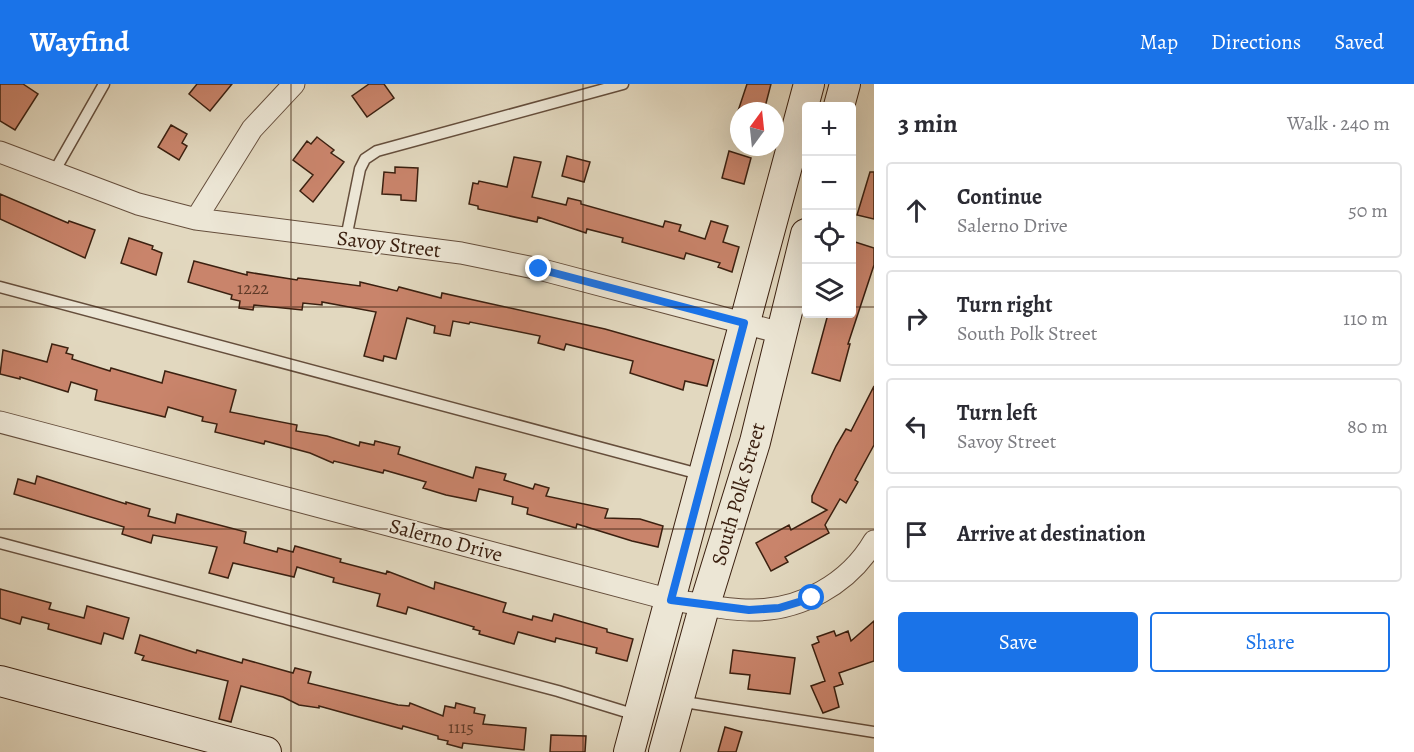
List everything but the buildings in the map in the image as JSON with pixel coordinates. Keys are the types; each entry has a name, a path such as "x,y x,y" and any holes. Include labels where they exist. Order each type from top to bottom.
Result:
{"main road":[{"name":"South Polk Street","path":"629,752 809,84"},
{"path":"840,102 845,84"},
{"name":"South Polk Street","path":"664,752 705,604 755,442 802,253"},
{"path":"0,681 266,752"}],"street":[{"path":"196,219 252,129 294,84"},
{"name":"Savoy Street","path":"0,152 138,204 196,219 461,253 528,267 781,333"},
{"name":"Salerno Drive","path":"0,422 671,600 749,610 779,608 812,598 841,580 874,541"}],"lane":[{"path":"54,172 104,84"},
{"path":"346,238 360,169 365,159 377,151 623,84"},
{"path":"0,287 703,475"},
{"path":"0,543 558,691 639,716"},
{"path":"678,701 874,732"}],"route":[{"path":"539,269 744,323 671,600 749,610 779,608 812,598"}]}
